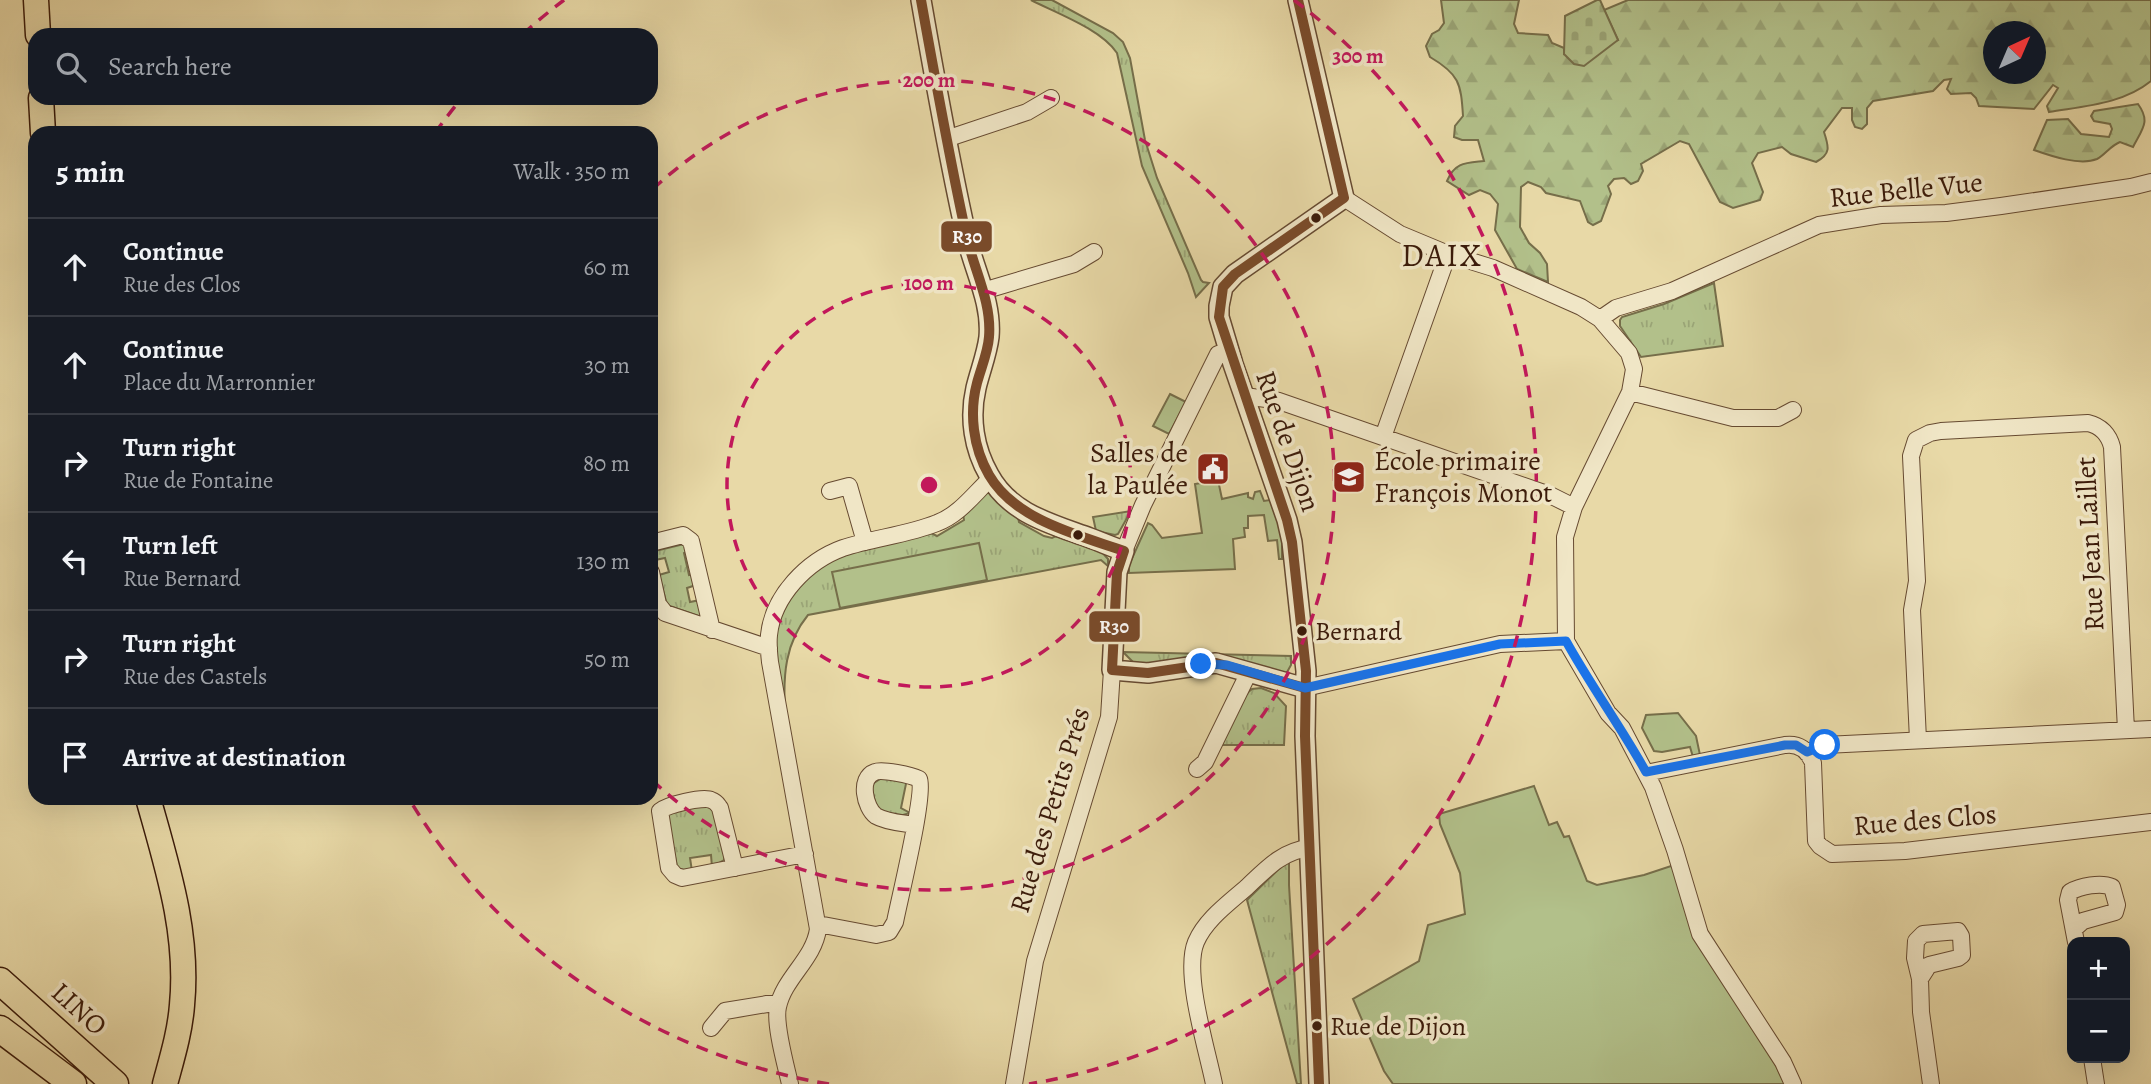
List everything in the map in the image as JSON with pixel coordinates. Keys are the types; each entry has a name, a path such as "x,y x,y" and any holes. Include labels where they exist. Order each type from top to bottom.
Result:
{"highway":[{"name":"LINO","path":"0,981 115,1084"},
{"path":"0,1029 73,1084"}],"main road":[{"path":"36,0 38,28"},
{"path":"41,105 43,126"},
{"path":"150,805 175,897 184,964 182,1007 165,1083"}],"street":[{"path":"921,0 968,242 989,317 989,336 975,390 973,420 978,451 991,478 1021,509 1033,517 1124,551 1143,505 1218,354 1222,353 1230,358"},
{"path":"1298,0 1344,198 1400,233 1448,254 1493,268 1581,307 1600,319 1618,337 1632,362 1634,377 1630,392 1574,508 1565,537 1566,641 1608,713 1622,728 1646,772 1675,850 1700,934 1783,1062 1793,1084"},
{"path":"946,139 1027,112 1051,98"},
{"name":"Rue Belle Vue","path":"1600,319 1616,308 1672,291 1819,225 1881,215 2001,206 2151,182"},
{"name":"Rue de Dijon","path":"1319,1084 1309,848 1306,671 1292,542 1287,520 1230,358 1219,317 1220,296 1226,283 1235,274 1344,198"},
{"path":"983,291 1074,264 1094,252"},
{"path":"1384,437 1448,254"},
{"path":"1630,392 1733,418 1777,418 1793,410"},
{"path":"1245,400 1252,397 1279,401 1550,495 1574,508"},
{"name":"Rue Jean Laillet","path":"1918,740 1912,610 1917,581 1911,456 1916,440 1941,430 2088,424 2096,425 2108,436 2112,447 2126,730"},
{"path":"790,1084 777,1018 778,1004 814,947 818,923 769,662 769,635 777,608 796,580 825,556 865,541 937,523 952,516 991,478"},
{"path":"830,491 849,486 865,541"},
{"path":"658,541 683,535 691,541 712,630"},
{"name":"Rue des Petits Prés","path":"1014,1084 1035,961 1109,717 1117,572 1124,551"},
{"path":"658,604 665,613 769,648"},
{"path":"1112,670 1148,673 1208,663 1305,688 1500,644 1566,641"},
{"path":"1196,769 1205,762 1249,672"},
{"path":"1646,772 1790,744 1807,752 1825,745 2151,729"},
{"name":"Rue des Clos","path":"1807,752 1813,763 1814,833 1820,846 1832,854 1905,851 2151,822"},
{"path":"735,868 720,808 714,801 706,798 668,806 660,811 670,868 675,875 682,878 735,868 806,854"},
{"path":"818,923 876,935 889,932 895,922 914,825"},
{"path":"1214,1084 1196,998 1192,965 1196,941 1212,918 1280,857 1309,848"},
{"path":"1920,979 1921,1012 1931,1084"},
{"path":"711,1028 725,1012 778,1004"},
{"path":"2093,1063 2096,1084"}],"green space":[{"path":"1031,0 1052,0 1113,33 1123,42 1130,58 1145,140 1157,178 1201,280 1209,283 1196,297 1142,166 1117,53 1110,44 1089,29"},
{"path":"1441,0 1519,0 1514,24 1518,33 1548,35 1552,43 1564,48 1564,54 1618,40 1604,10 1628,0 2151,0 2151,81 2116,99 2049,112 2047,106 2058,88 2053,85 2034,109 1979,106 1971,93 1951,94 1947,89 1951,79 1944,80 1933,91 1873,101 1867,108 1867,124 1862,129 1855,127 1852,108 1842,108 1824,132 1828,150 1816,162 1791,154 1782,147 1758,153 1752,163 1763,192 1760,200 1733,208 1720,202 1689,144 1680,141 1641,164 1643,171 1638,181 1631,184 1624,178 1614,179 1608,186 1611,194 1601,221 1593,225 1588,222 1580,201 1546,193 1541,187 1528,182 1521,187 1520,227 1529,243 1547,264 1548,282 1517,269 1495,230 1498,204 1490,194 1480,190 1469,195 1447,181 1457,167 1484,161 1478,140 1454,137 1455,126 1463,116 1457,80 1430,57 1426,46 1432,34 1444,23"},
{"path":"1600,0 1618,40 1584,66 1574,64 1564,54 1565,16"},
{"path":"2138,104 2145,121 2133,147 2120,142 2090,161 2066,159 2034,150 2047,120 2068,119 2081,134 2109,137 2112,129 2110,124 2094,121 2091,116 2094,111"},
{"path":"1714,283 1723,346 1641,357 1620,326 1622,317 1664,304"},
{"path":"1170,394 1186,402 1169,434 1153,426"},
{"path":"1218,480 1222,499 1248,493 1248,497 1253,499 1255,492 1260,491 1264,501 1270,500 1282,534 1282,559 1279,559 1277,540 1268,541 1264,515 1248,516 1248,528 1244,528 1245,537 1233,539 1235,569 1129,573 1129,565 1148,523 1162,538 1202,533 1195,484"},
{"path":"986,493 991,493 1018,517 1019,522 1044,536 1056,536 1101,551 1108,559 1108,566 1101,560 808,615 794,637 787,660 785,710 776,664 775,641 784,610 802,583 827,562 852,551 931,533 937,536 964,520 963,514"},
{"path":"1131,511 1118,534 1096,531 1093,517"},
{"path":"979,543 987,580 840,608 832,572"},
{"path":"684,544 688,551 684,553 689,575 694,574 696,585 687,588 690,602 700,600 704,612 701,617 667,605 659,575 669,572 665,558 658,559 659,550"},
{"path":"1123,652 1291,656 1291,665 1286,674 1135,664"},
{"path":"1261,688 1274,693 1286,706 1284,745 1221,745 1246,694 1252,689"},
{"path":"1678,713 1696,736 1700,755 1693,757 1690,747 1654,751 1642,728 1646,715"},
{"path":"883,777 907,779 901,808 910,813 896,817 877,810 871,785"},
{"path":"1534,786 1549,825 1557,822 1564,837 1569,836 1587,881 1597,885 1644,875 1674,865 1682,897 1785,1084 1393,1084 1384,1071 1353,999 1419,961 1428,925 1465,914 1460,873 1440,824 1439,814"},
{"path":"705,805 713,807 724,860 712,867 711,855 690,858 692,871 687,873 677,867 667,816 673,811"},
{"path":"1289,859 1301,1084 1297,1084 1247,900"}],"transit line":[{"name":"R30","path":"921,0 966,234 988,310 988,343 977,383 973,418 979,453 989,475 1000,491 1031,515 1068,532 1124,551 1117,572 1112,670 1148,673 1216,663 1305,688"},
{"name":"R30","path":"1298,0 1344,198 1235,274 1223,287 1219,317 1292,542 1306,671 1305,736 1319,1084"}],"place":[{"name":"Salles de la Paulée","path":"1213,469"},
{"name":"École primaire François Monot","path":"1349,477"},
{"name":"Bernard","path":"1302,631"},
{"name":"Rue de Dijon","path":"1317,1026"}],"district":[{"name":"DAIX","path":"1442,255"}],"route":[{"path":"1201,664 1227,665 1305,688 1500,644 1566,641 1608,713 1622,728 1646,772 1790,744 1807,752 1825,745"}]}
